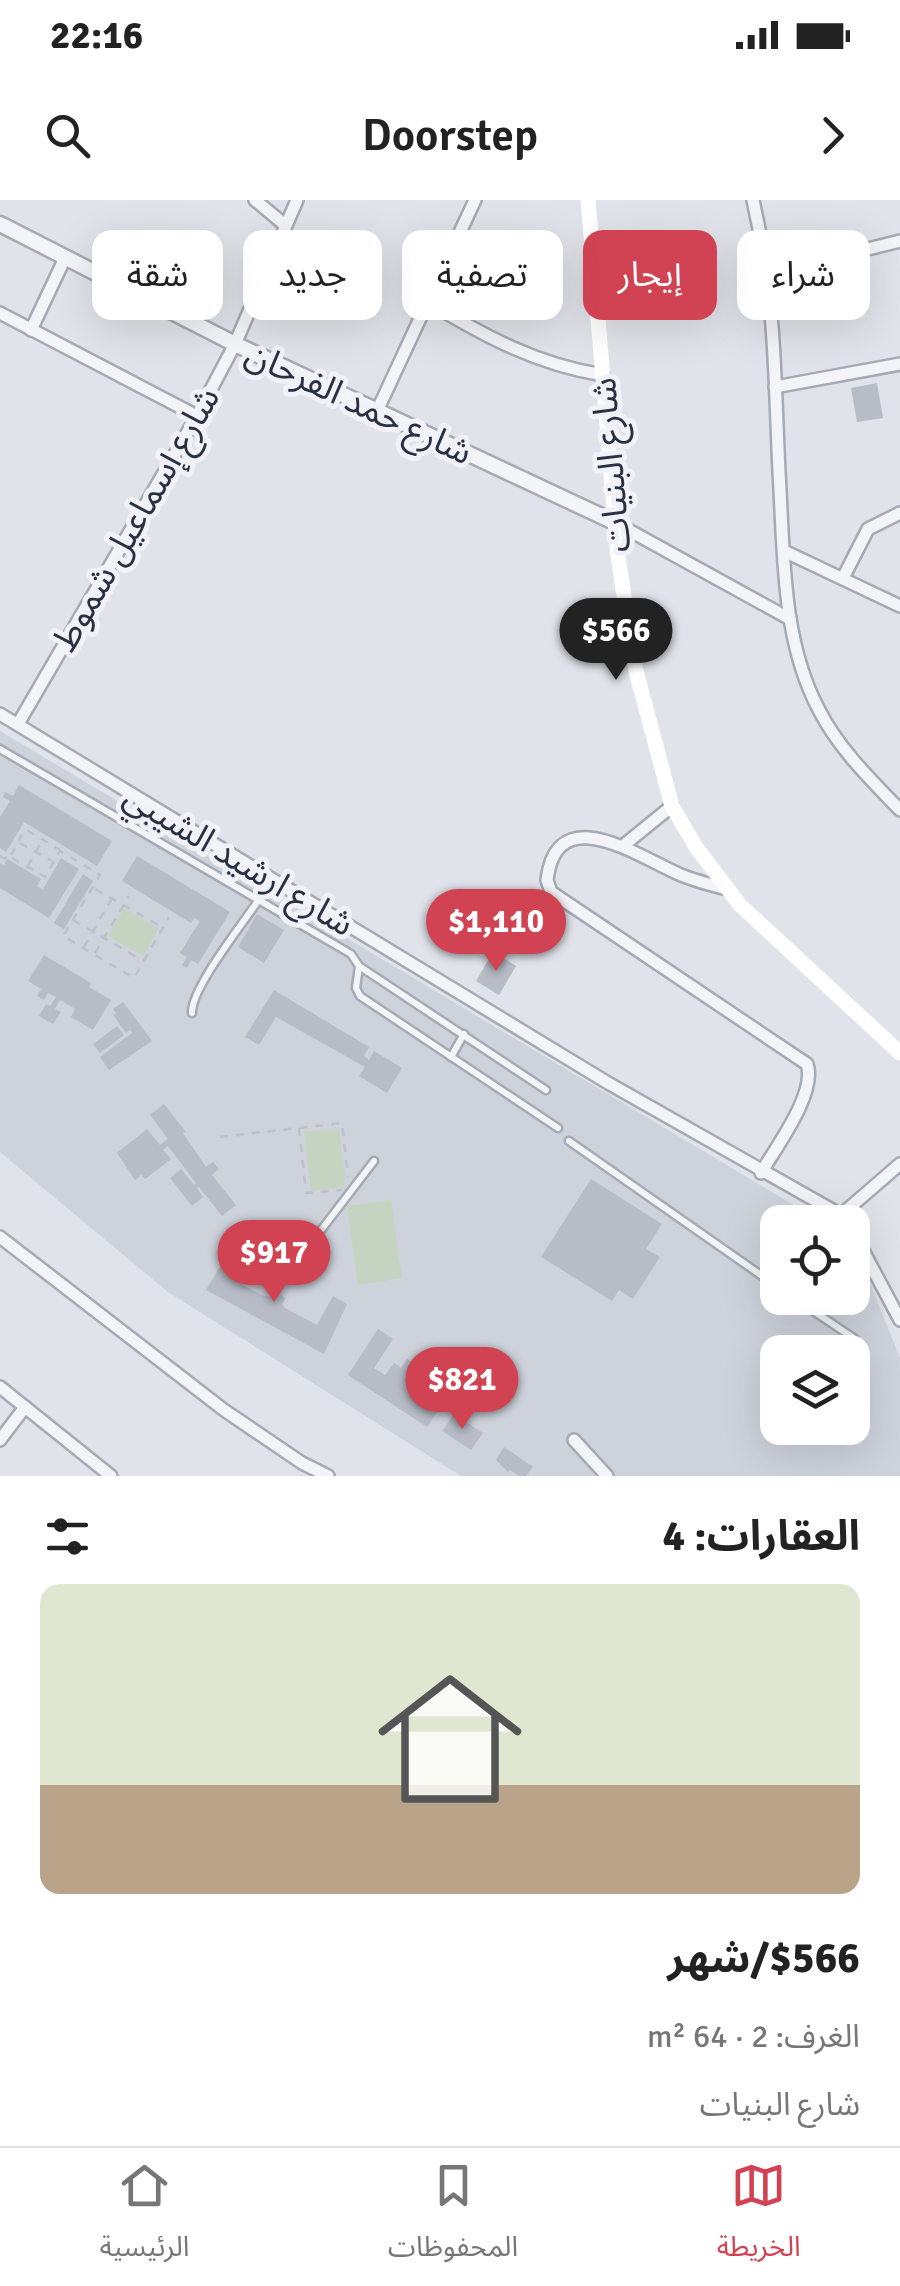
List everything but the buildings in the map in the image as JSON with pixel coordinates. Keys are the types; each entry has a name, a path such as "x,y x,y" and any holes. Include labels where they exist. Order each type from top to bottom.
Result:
{"main road":[{"name":"شارع البنيات","path":"588,200 614,522 636,671 672,806 696,847 740,905 900,1053"}],"street":[{"path":"255,200 285,225"},
{"name":"شارع إسماعيل شموط","path":"18,724 198,416 235,344 297,200"},
{"path":"461,230 475,200"},
{"path":"753,200 759,230"},
{"name":"شارع حمد الفرحان","path":"0,224 235,344 614,522"},
{"path":"870,248 900,240"},
{"path":"32,330 65,258"},
{"path":"0,313 198,416"},
{"path":"378,409 420,320"},
{"path":"458,320 542,362 604,375"},
{"path":"770,320 784,551 790,619 800,664 818,709 859,768 900,810"},
{"path":"775,387 900,364"},
{"path":"843,578 868,529 900,512"},
{"path":"614,522 790,619"},
{"path":"784,551 900,606"},
{"name":"شارع ارشيد الشيبي","path":"0,714 301,898 819,1205"},
{"path":"624,846 672,806"},
{"path":"727,888 681,875 624,846 587,838 565,844 548,871 548,886 584,914 806,1064 810,1073 807,1088 762,1173"},
{"path":"858,1205 900,1164"},
{"path":"0,1237 224,1410 328,1476"},
{"path":"870,1264 900,1320"},
{"path":"0,1387 111,1476"},
{"path":"0,1440 25,1407"},
{"path":"574,1440 607,1476"},
{"path":"297,1476 302,1463"}],"lane":[{"path":"0,748 352,954 360,966 546,1090"},
{"path":"192,1013 192,1004 211,969 260,898"},
{"path":"360,966 356,988 360,996 558,1128"},
{"path":"451,1057 464,1034"},
{"path":"569,1141 760,1274"},
{"path":"299,1259 374,1161"},
{"path":"819,1315 849,1335"}],"path":[{"path":"10,857 26,829 98,873 100,876 63,936 134,978 169,917"},
{"path":"28,867 43,839"},
{"path":"18,842 54,862"},
{"path":"0,856 10,857 44,877 60,852"},
{"path":"92,888 163,928"},
{"path":"83,948 119,889"},
{"path":"94,954 129,896"},
{"path":"73,920 144,961"},
{"path":"220,1137 342,1123 349,1189 306,1193 299,1128"}],"shaded area":[{"path":"0,731 794,1205 760,1205 760,1315 870,1315 870,1283 900,1358 900,1476 461,1476 168,1292 0,1152"}],"green space":[{"path":"124,909 159,929 143,956 108,936"},
{"path":"339,1128 346,1186 311,1191 304,1132"},
{"path":"391,1200 402,1278 358,1285 347,1206"}]}
